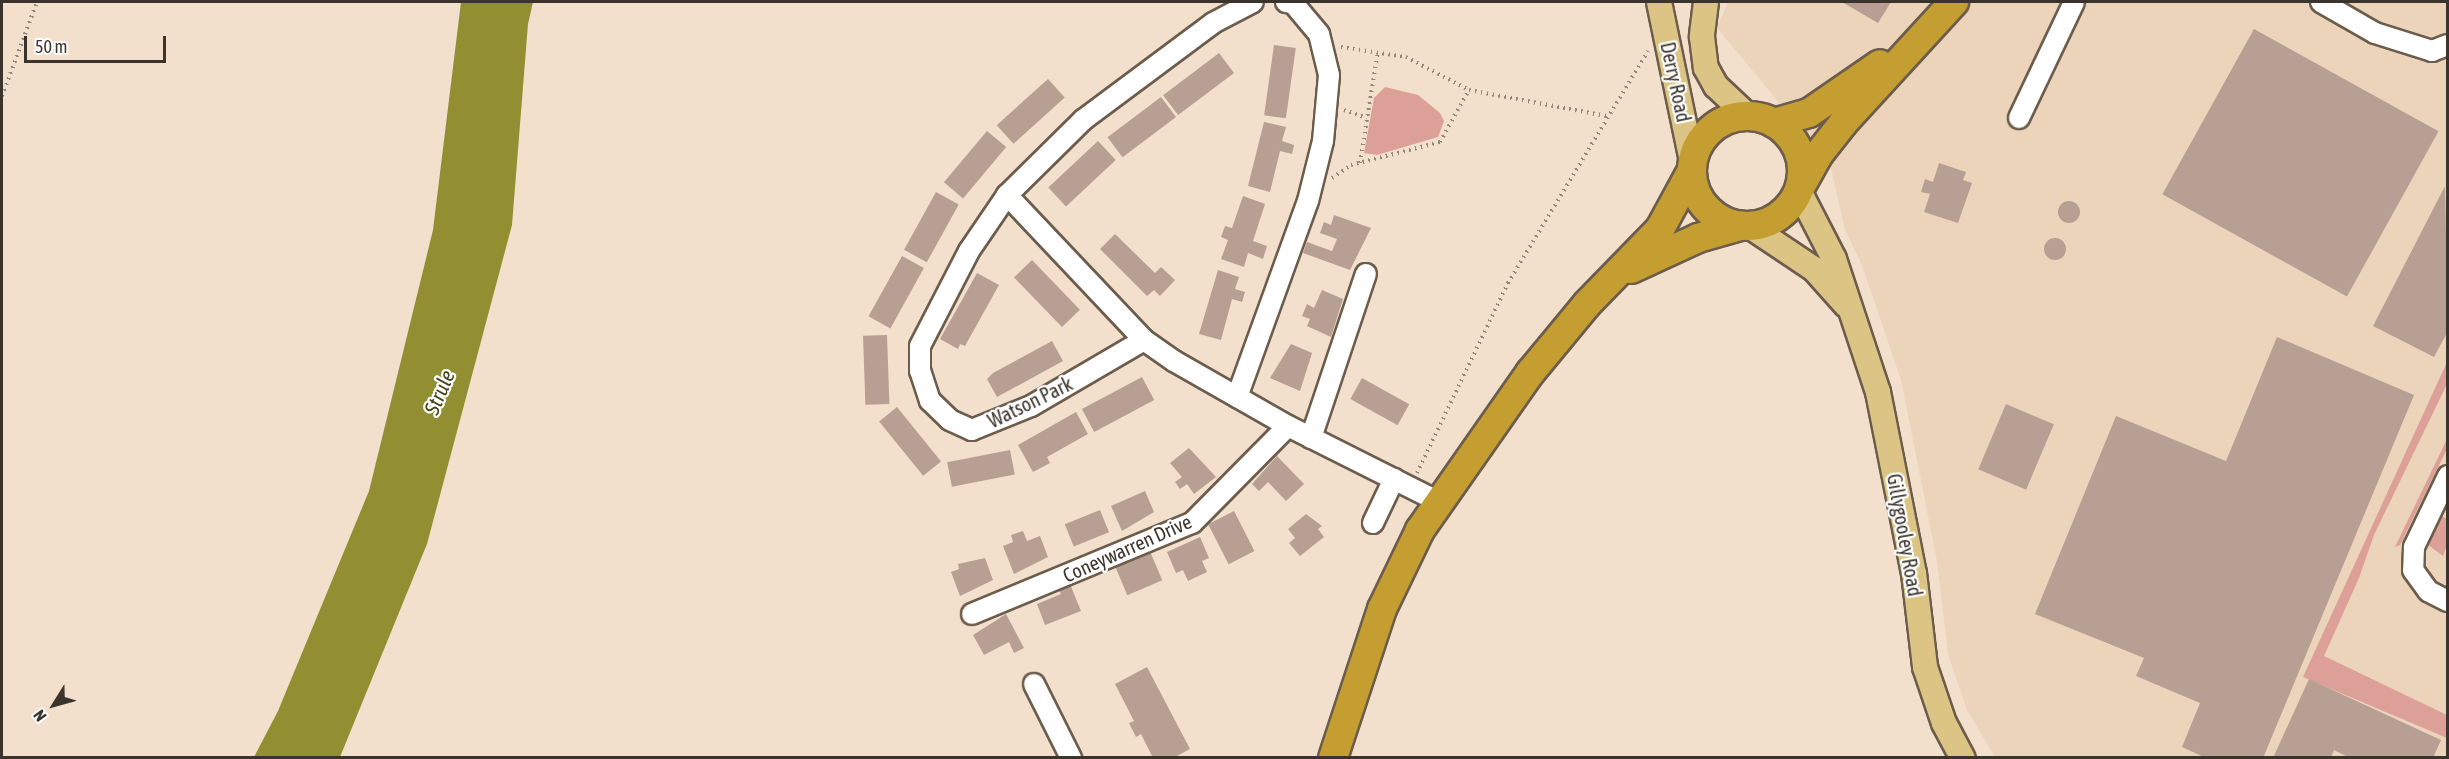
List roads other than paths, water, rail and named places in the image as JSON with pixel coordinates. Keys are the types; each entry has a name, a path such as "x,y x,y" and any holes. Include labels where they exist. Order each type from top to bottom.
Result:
{"highway":[{"path":"1615,277 1698,238 1746,226 1769,223 1785,212 1818,155 1844,122 1923,33 1954,2"},
{"path":"1333,758 1382,609 1420,530 1530,373 1660,229 1691,167 1701,139 1714,126 1809,112 1923,33"},
{"path":"1761,119 1793,140 1800,155 1800,188"},
{"path":"1691,167 1702,205 1716,218 1746,226"}],"main road":[{"name":"Derry Road","path":"1659,2 1691,167"},
{"name":"Derry Road","path":"1706,2 1702,37 1706,68 1716,86 1761,119"},
{"name":"Gillygooley Road","path":"1800,188 1834,259 1878,392 1914,573 1925,667 1944,723 1964,758"},
{"name":"Gillygooley Road","path":"1746,226 1814,269 1850,309"}],"street":[{"name":"Watson Park","path":"1144,340 1030,406 972,430 951,420 930,401 920,371 920,346 969,250 1007,195 1083,120 1213,23 1253,2"},
{"path":"1237,397 1308,201 1323,141 1329,75 1319,34 1293,3 1286,2"},
{"path":"2019,118 2074,2"},
{"path":"2321,2 2375,33 2432,51 2448,45"},
{"path":"1007,195 1144,340 1288,426 1439,502"},
{"path":"1311,438 1366,274"},
{"name":"Coneywarren Drive","path":"972,614 1192,523 1288,426"},
{"path":"2448,476 2414,547 2413,570 2428,591 2448,601"},
{"path":"1373,523 1402,483"},
{"path":"2428,591 2448,584"},
{"path":"1034,684 1071,758"}],"water":[{"name":"Strule","path":"461,2 533,2 528,24 512,225 427,544 340,757 254,757 278,711 369,491 433,230"}]}
